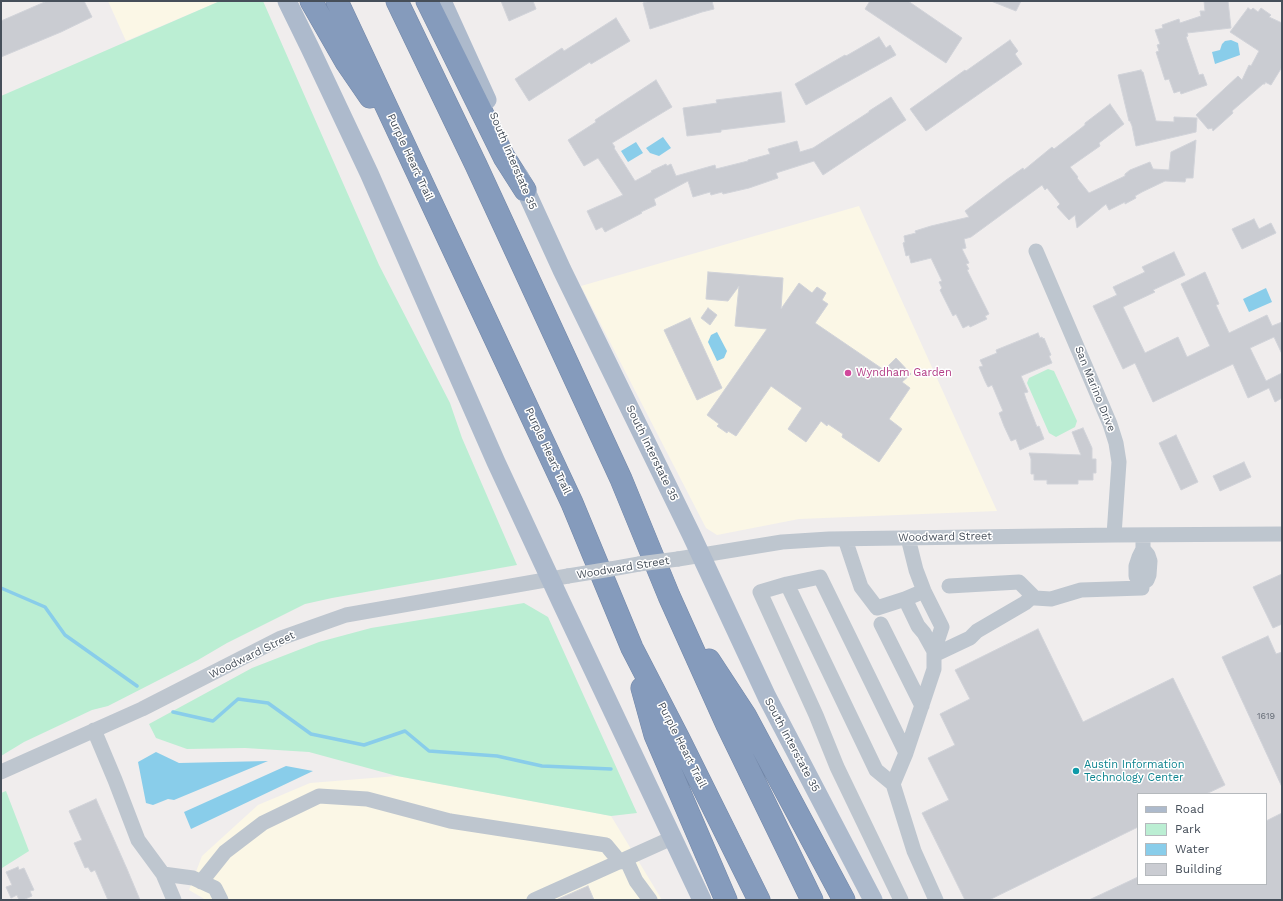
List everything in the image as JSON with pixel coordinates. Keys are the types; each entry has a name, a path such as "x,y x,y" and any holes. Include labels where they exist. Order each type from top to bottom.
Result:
{"highway":[{"path":"311,1 346,62 404,145"},
{"name":"Purple Heart Trail","path":"337,1 572,503 632,648 759,900"},
{"path":"397,1 476,165 614,465 669,596 727,725 812,900"},
{"path":"428,1 504,157 525,190"},
{"path":"669,596 745,716 844,900"},
{"path":"632,648 655,736 726,900"}],"main road":[{"path":"287,1 368,173 496,462 559,578 672,838 702,900"},
{"name":"South Interstate 35","path":"442,1 562,270 666,481 766,697 873,900"}],"street":[{"name":"San Marino Drive","path":"1036,251 1110,424 1116,443 1119,462 1114,535"},
{"name":"Woodward Street","path":"1,772 142,709 281,638 346,615 559,578 782,542 845,539 1114,535 1143,542 1282,534"},
{"path":"893,784 906,753 934,669 934,653 942,627 924,591 916,570 908,538"},
{"path":"845,539 861,587 877,608 924,591"},
{"path":"948,586 1020,582 1035,598 1051,599 1081,590 1142,588 1142,583 1147,580 1149,575 1150,561 1143,542"},
{"path":"901,900 837,767 816,715 760,592 787,584 820,577 906,753"},
{"path":"787,584 876,770 893,784 914,851 936,900"},
{"path":"934,653 970,638 977,631 1025,603 1033,596"},
{"path":"905,599 918,626 924,633 934,653"},
{"path":"881,624 922,706"},
{"path":"94,730 138,840 163,874 174,900"},
{"path":"201,882 225,852 263,823 319,796 367,799 450,821 606,845 623,860 650,900"},
{"path":"534,900 672,838"},
{"path":"163,874 193,878 215,888 221,900"}],"shaded area":[{"path":"108,1 220,1 126,41"},
{"path":"859,206 997,511 799,519 717,535 706,528 581,286"},
{"path":"397,776 611,816 662,900 206,900 189,890 202,856 258,805 310,783"}],"green space":[{"path":"220,1 263,1 379,265 450,403 462,438 517,565 305,604 227,643 198,660 108,706 92,710 24,742 1,756 1,96"},
{"path":"1048,369 1054,371 1077,421 1075,427 1056,437 1049,433 1027,383 1029,378"},
{"path":"524,603 548,617 637,813 611,816 397,776 309,752 245,748 187,749 156,738 149,724 252,668 319,642 371,628"},
{"path":"6,791 29,851 1,870 1,793"}],"water":[{"path":"1231,40 1238,43 1240,55 1215,64 1212,52 1220,50 1225,41"},
{"path":"663,137 671,148 659,156 650,153 646,148"},
{"path":"636,142 643,153 628,162 621,151"},
{"path":"1266,288 1272,302 1249,312 1243,299"},
{"path":"717,332 727,351 724,358 717,361 708,342 711,335"},
{"path":"156,752 179,763 268,761 174,800 168,799 153,805 146,803 138,762"},
{"path":"286,766 313,771 191,829 184,812"}],"building":[{"path":"47,1 84,1 92,17 61,32 1,57 1,21"},
{"path":"501,1 533,1 536,9 509,21"},
{"path":"649,1 712,1 714,9 650,29 643,3"},
{"path":"870,1 908,1 962,38 946,63 865,9"},
{"path":"991,1 1021,1 1016,11"},
{"path":"1204,1 1228,1 1231,28 1187,33 1188,36 1186,37 1199,75 1203,74 1207,85 1181,94 1180,91 1174,93 1169,79 1165,80 1156,52 1159,51 1157,45 1160,44 1155,30 1163,28 1162,25 1179,19 1180,23 1201,16 1200,11 1205,11"},
{"path":"1248,8 1251,10 1253,8 1258,12 1261,8 1271,15 1269,17 1282,23 1282,67 1271,85 1265,82 1265,84 1263,84 1232,111 1233,113 1213,131 1212,128 1208,129 1196,115 1238,76 1242,80 1249,65 1251,66 1259,51 1230,32"},
{"path":"616,18 630,41 591,64 590,62 529,101 515,79 562,48 564,51"},
{"path":"879,37 886,48 890,45 896,55 806,105 795,84"},
{"path":"1010,40 1018,51 1015,54 1022,64 926,131 910,109"},
{"path":"1141,70 1143,72 1156,121 1174,122 1174,117 1197,118 1196,132 1136,146 1118,75"},
{"path":"656,80 672,107 612,143 635,181 666,164 667,166 671,164 676,176 715,165 716,169 748,161 770,154 768,149 797,141 800,152 813,148 891,97 906,120 823,175 814,161 776,173 778,178 749,188 723,194 722,192 711,195 710,192 693,197 688,181 654,199 656,205 641,212 642,213 605,232 602,227 596,230 587,211 623,195 598,158 584,166 568,140 596,122 595,120"},
{"path":"781,92 785,122 687,136 683,108 717,103 716,100"},
{"path":"1110,104 1124,124 1099,143 1100,146 1070,167 1089,193 1125,176 1125,174 1130,170 1150,162 1153,169 1169,170 1171,152 1196,140 1193,178 1186,178 1185,182 1165,181 1135,196 1136,198 1125,204 1125,202 1109,210 1106,204 1077,228 1075,215 1069,220 1057,207 1060,204 1047,188 1045,190 1042,185 971,237 964,239 966,248 962,249 969,263 966,264 969,269 967,270 989,314 985,316 987,319 970,327 969,325 963,328 956,314 953,316 940,290 942,288 939,282 942,281 931,258 911,263 909,255 906,256 903,243 905,242 904,236 916,233 915,231 931,226 969,217 965,211 1023,168 1024,170 1052,147 1054,149"},
{"path":"1254,219 1259,229 1271,223 1276,233 1242,249 1232,229"},
{"path":"1174,252 1185,275 1153,290 1155,292 1123,307 1145,353 1178,337 1187,357 1210,346 1181,284 1205,272 1219,304 1216,305 1229,333 1267,315 1272,326 1282,322 1282,354 1274,337 1250,348 1266,381 1282,373 1282,398 1275,402 1269,388 1248,398 1233,364 1153,402 1135,363 1123,369 1093,306 1117,295 1113,287 1145,272 1142,267"},
{"name":"Wyndham Garden","path":"708,272 783,278 781,309 799,283 812,293 817,287 826,293 822,300 828,304 815,323 884,370 896,358 911,374 902,382 910,388 889,419 902,429 879,462 842,437 843,434 828,424 827,426 821,421 806,442 788,429 802,408 771,386 736,436 728,431 727,433 717,426 719,424 707,415 767,329 735,326 739,286 728,301 706,299"},
{"path":"708,308 717,315 710,325 701,318"},
{"path":"690,318 722,388 697,400 664,330"},
{"path":"1038,333 1040,338 1044,338 1051,355 1049,356 1052,363 1021,376 1028,392 1024,393 1026,399 1037,427 1039,426 1044,439 1020,450 1016,439 1011,441 1004,426 999,413 1003,411 992,385 988,387 985,381 979,367 983,366 980,360 997,353 996,350"},
{"path":"1083,428 1092,448 1092,459 1096,459 1096,473 1093,473 1093,480 1078,480 1078,484 1047,484 1047,480 1034,480 1034,474 1031,474 1031,459 1029,453 1081,455 1072,432"},
{"path":"1176,435 1198,482 1181,490 1159,443"},
{"path":"1244,462 1251,477 1220,491 1213,476"},
{"path":"1282,574 1282,624 1273,628 1253,587"},
{"name":"Austin Information Technology Center","path":"1038,629 1083,722 1173,678 1225,785 1208,793 1137,793 1137,827 989,900 965,900 922,813 949,800 928,758 955,745 940,714 970,699 955,670"},
{"path":"1268,636 1276,654 1282,652 1282,787 1222,657"},
{"path":"96,799 140,900 108,900 95,870 91,872 88,867 85,868 74,843 82,840 69,811"},
{"path":"1282,813 1282,900 1089,900 1137,877 1137,885 1267,885 1267,820"},
{"path":"18,867 19,870 24,868 34,890 30,891 32,896 23,900 19,900 17,895 11,898 6,887 12,885 6,872"},
{"path":"588,886 594,900 556,900"}],"waterway":[{"path":"1,588 45,607 65,635 137,686"},
{"path":"173,712 213,721 238,699 268,703 311,734 364,745 405,731 429,751 497,756 542,766 611,769"}],"place":[{"name":"Wyndham Garden","path":"848,373"},
{"name":"Austin Information Technology Center","path":"1076,771"}]}
